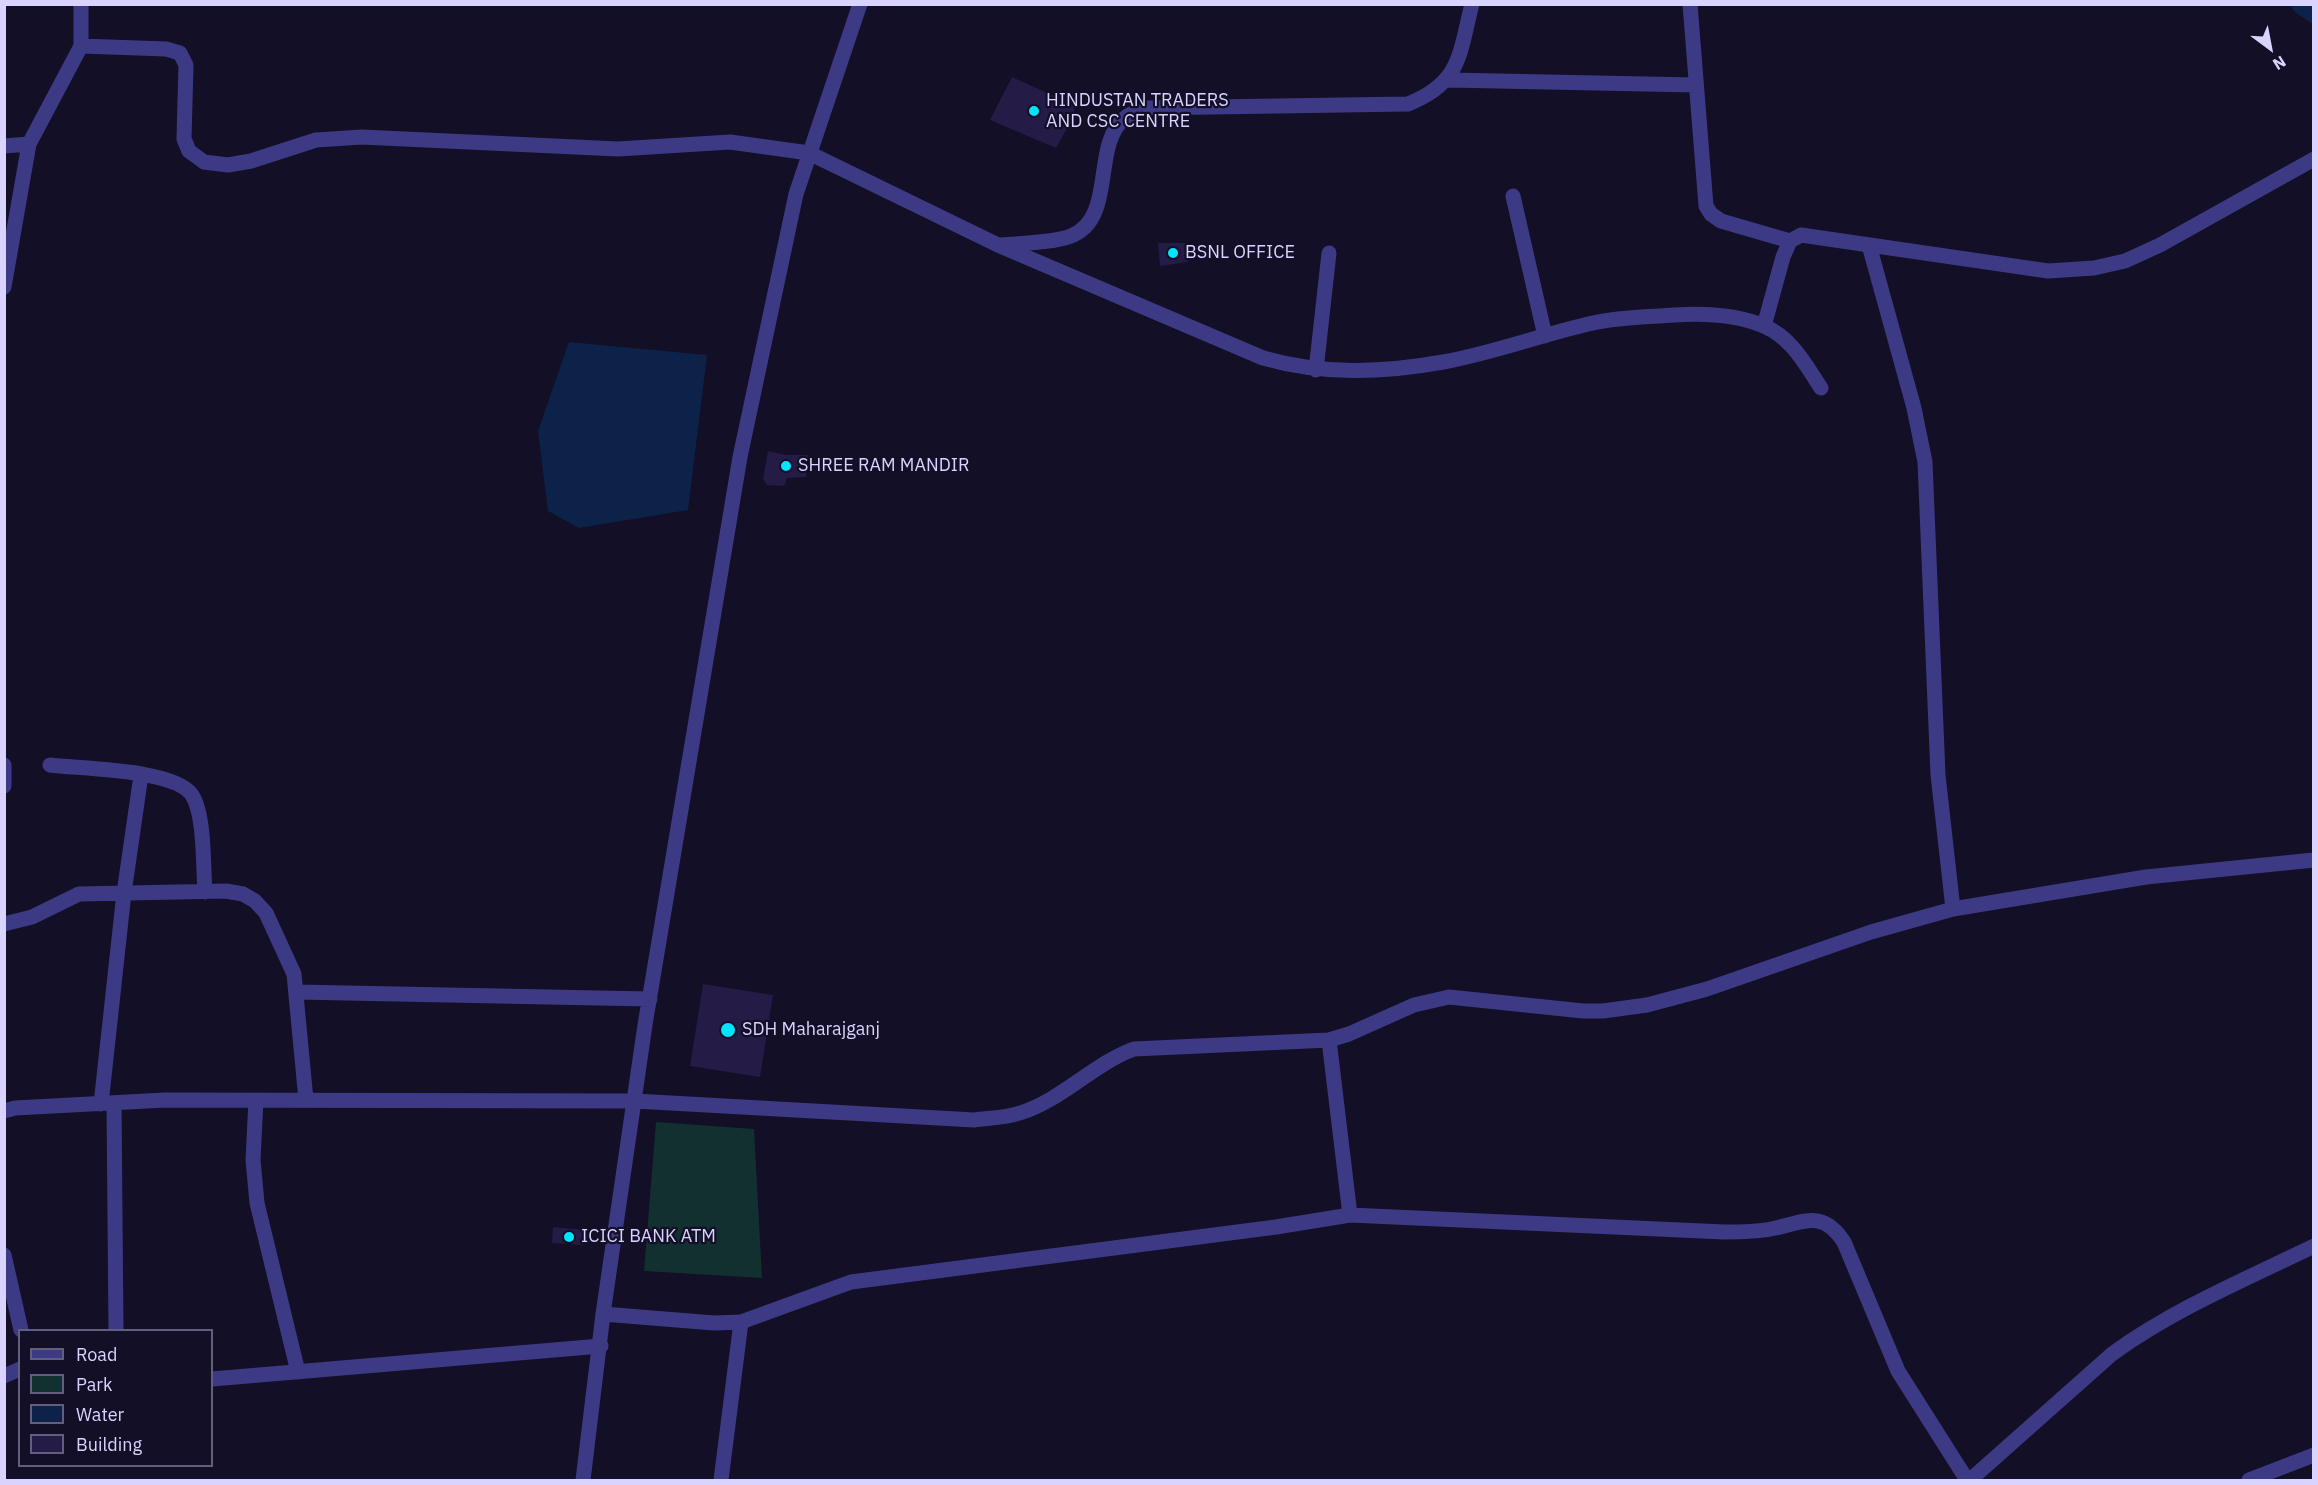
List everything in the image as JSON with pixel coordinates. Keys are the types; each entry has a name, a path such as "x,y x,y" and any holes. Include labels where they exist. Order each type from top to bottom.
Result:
{"street":[{"path":"4,287 29,144 81,46 81,4"},
{"path":"583,1480 603,1314 650,999 740,457 794,205 809,153 860,4"},
{"path":"998,245 1069,237 1085,228 1095,211 1112,137 1124,118 1146,108 1408,104 1430,95 1448,80 1457,62 1472,4"},
{"path":"1689,4 1704,194 1711,214 1721,221 1790,241"},
{"path":"81,46 166,49 180,54 186,65 184,139 189,151 204,162 228,165 250,161 316,140 362,137 618,149 730,142 809,153 998,245 1263,358 1316,370 1372,371 1444,362 1593,323 1633,316 1703,313 1741,318 1764,326 1782,336 1795,349 1821,388"},
{"path":"1448,80 1696,85"},
{"path":"4,146 29,144"},
{"path":"1764,326 1783,257 1790,241 1801,235 2048,271 2094,268 2125,261 2160,245 2313,159"},
{"path":"1513,196 1545,336"},
{"path":"1869,244 1914,408 1925,462 1938,775 1953,909"},
{"path":"1316,370 1329,253"},
{"path":"4,765 4,786"},
{"path":"50,765 171,780 192,795 198,810 205,892"},
{"path":"116,1329 107,1103 124,893 141,775"},
{"path":"4,1111 15,1108 107,1103 256,1100 635,1101 974,1120 993,1118 1021,1113 1039,1105 1112,1057 1134,1049 1329,1040 1349,1034 1414,1005 1449,997 1583,1011 1603,1011 1647,1005 1707,989 1871,932 1953,909 2146,877 2313,860"},
{"path":"4,924 32,917 78,894 205,892 243,894 255,901 266,913 289,962 296,992 306,1100"},
{"path":"296,992 650,999"},
{"path":"1329,1040 1350,1215"},
{"path":"256,1100 253,1160 257,1203 298,1372"},
{"path":"603,1314 714,1323 741,1322 851,1282 1276,1227 1350,1215 1724,1232 1756,1231 1819,1220 1835,1227 1844,1242 1898,1371 1968,1480 2131,1340 2166,1319 2313,1246"},
{"path":"4,1255 21,1329"},
{"path":"721,1480 741,1322"},
{"path":"213,1379 600,1346"},
{"path":"4,1376 18,1370"},
{"path":"2249,1480 2313,1455"}],"green space":[{"path":"656,1122 754,1129 762,1278 644,1271"}],"water":[{"path":"569,342 707,355 688,510 579,528 548,511 538,431"}],"building":[{"name":"HINDUSTAN TRADERS AND CSC CENTRE","path":"1012,77 1074,105 1074,116 1056,148 990,120"},
{"name":"BSNL OFFICE","path":"1158,243 1187,243 1188,262 1160,266"},
{"name":"SHREE RAM MANDIR","path":"768,451 786,455 808,455 806,477 787,478 784,486 767,485 763,479"},
{"path":"703,984 773,995 760,1077 690,1066"},
{"name":"ICICI BANK ATM","path":"553,1227 587,1230 584,1245 552,1243"}],"waterway":[{"path":"2301,4 2314,13"}],"place":[{"name":"HINDUSTAN TRADERS AND CSC CENTRE","path":"1034,111"},
{"name":"BSNL OFFICE","path":"1173,253"},
{"name":"SHREE RAM MANDIR","path":"786,466"},
{"name":"SDH Maharajganj","path":"728,1030"},
{"name":"ICICI BANK ATM","path":"569,1237"}]}
